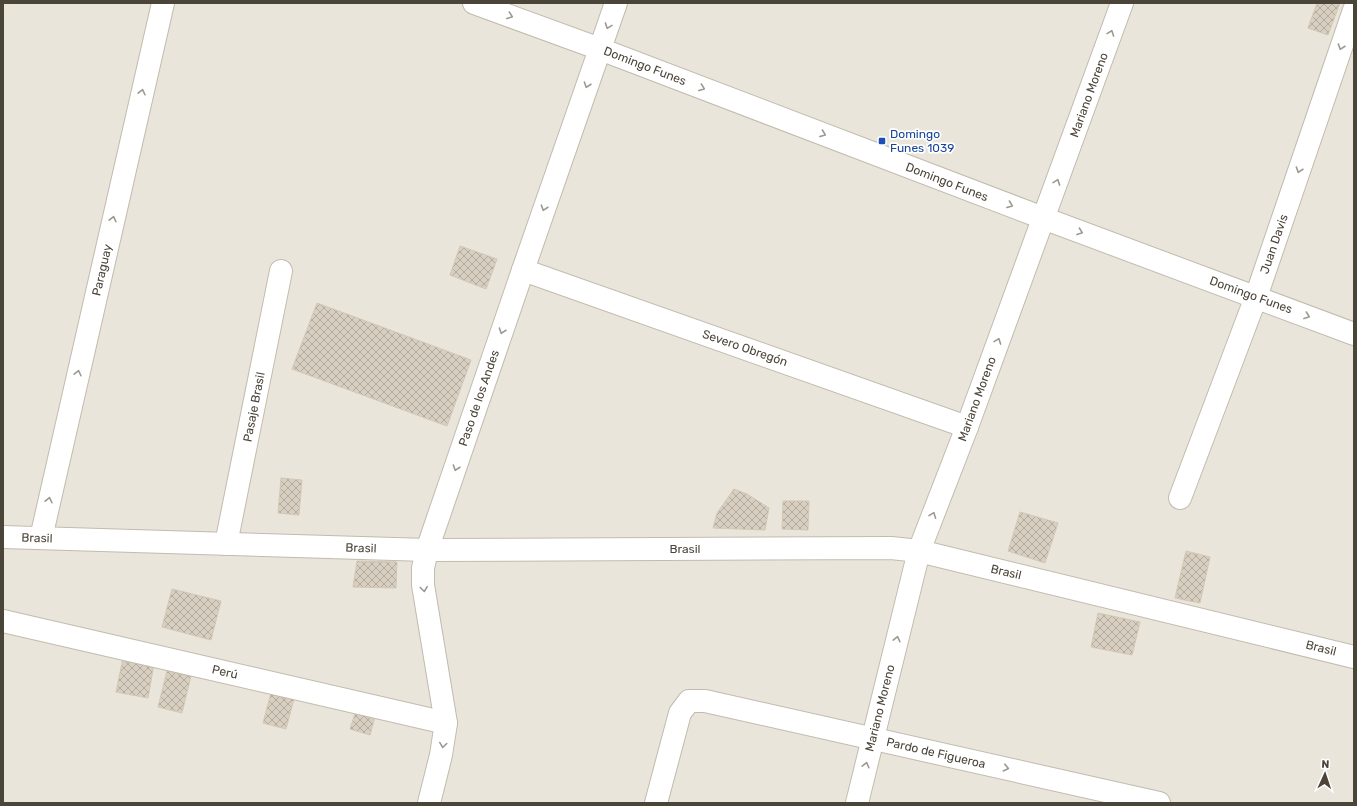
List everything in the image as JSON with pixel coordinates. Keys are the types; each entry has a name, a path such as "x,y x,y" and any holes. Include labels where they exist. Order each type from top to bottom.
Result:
{"street":[{"name":"Paraguay","path":"40,538 163,3"},
{"name":"Domingo Funes","path":"474,3 600,49 1354,334"},
{"name":"Paso de los Andes","path":"429,803 441,755 446,723 423,585 423,568 427,550 616,3"},
{"name":"Mariano Moreno","path":"857,803 919,551 967,427 1122,3"},
{"name":"Juan Davis","path":"1180,498 1256,297 1354,10"},
{"name":"Severo Obregón","path":"523,270 967,427"},
{"name":"Pasaje Brasil","path":"226,544 281,271"},
{"name":"Brasil","path":"3,536 427,550 891,548 919,551 1354,656"},
{"name":"Perú","path":"3,621 446,723"},
{"name":"Pardo de Figueroa","path":"656,803 680,713 689,701 705,701 1159,803"}],"shaded area":[{"path":"3,3 1354,3 1354,803 3,803"}],"building":[{"path":"1317,3 1340,3 1328,35 1308,28"},
{"path":"460,246 497,259 486,289 450,275"},
{"path":"317,303 471,360 447,426 292,369"},
{"path":"281,478 302,480 299,515 278,513"},
{"path":"734,489 747,494 769,508 765,530 713,528 717,513"},
{"path":"783,501 809,501 808,530 782,529"},
{"path":"1020,512 1058,523 1045,563 1008,551"},
{"path":"1186,551 1210,557 1200,603 1175,598"},
{"path":"357,561 397,562 396,588 353,587"},
{"path":"172,589 221,601 211,640 162,627"},
{"path":"1098,613 1140,622 1132,655 1091,647"},
{"path":"123,658 154,664 148,698 116,692"},
{"path":"167,671 191,676 182,713 158,707"},
{"path":"272,689 295,695 286,729 263,723"},
{"path":"357,707 376,713 370,735 350,729"}],"place":[{"name":"Domingo Funes 1039","path":"882,141"}]}
